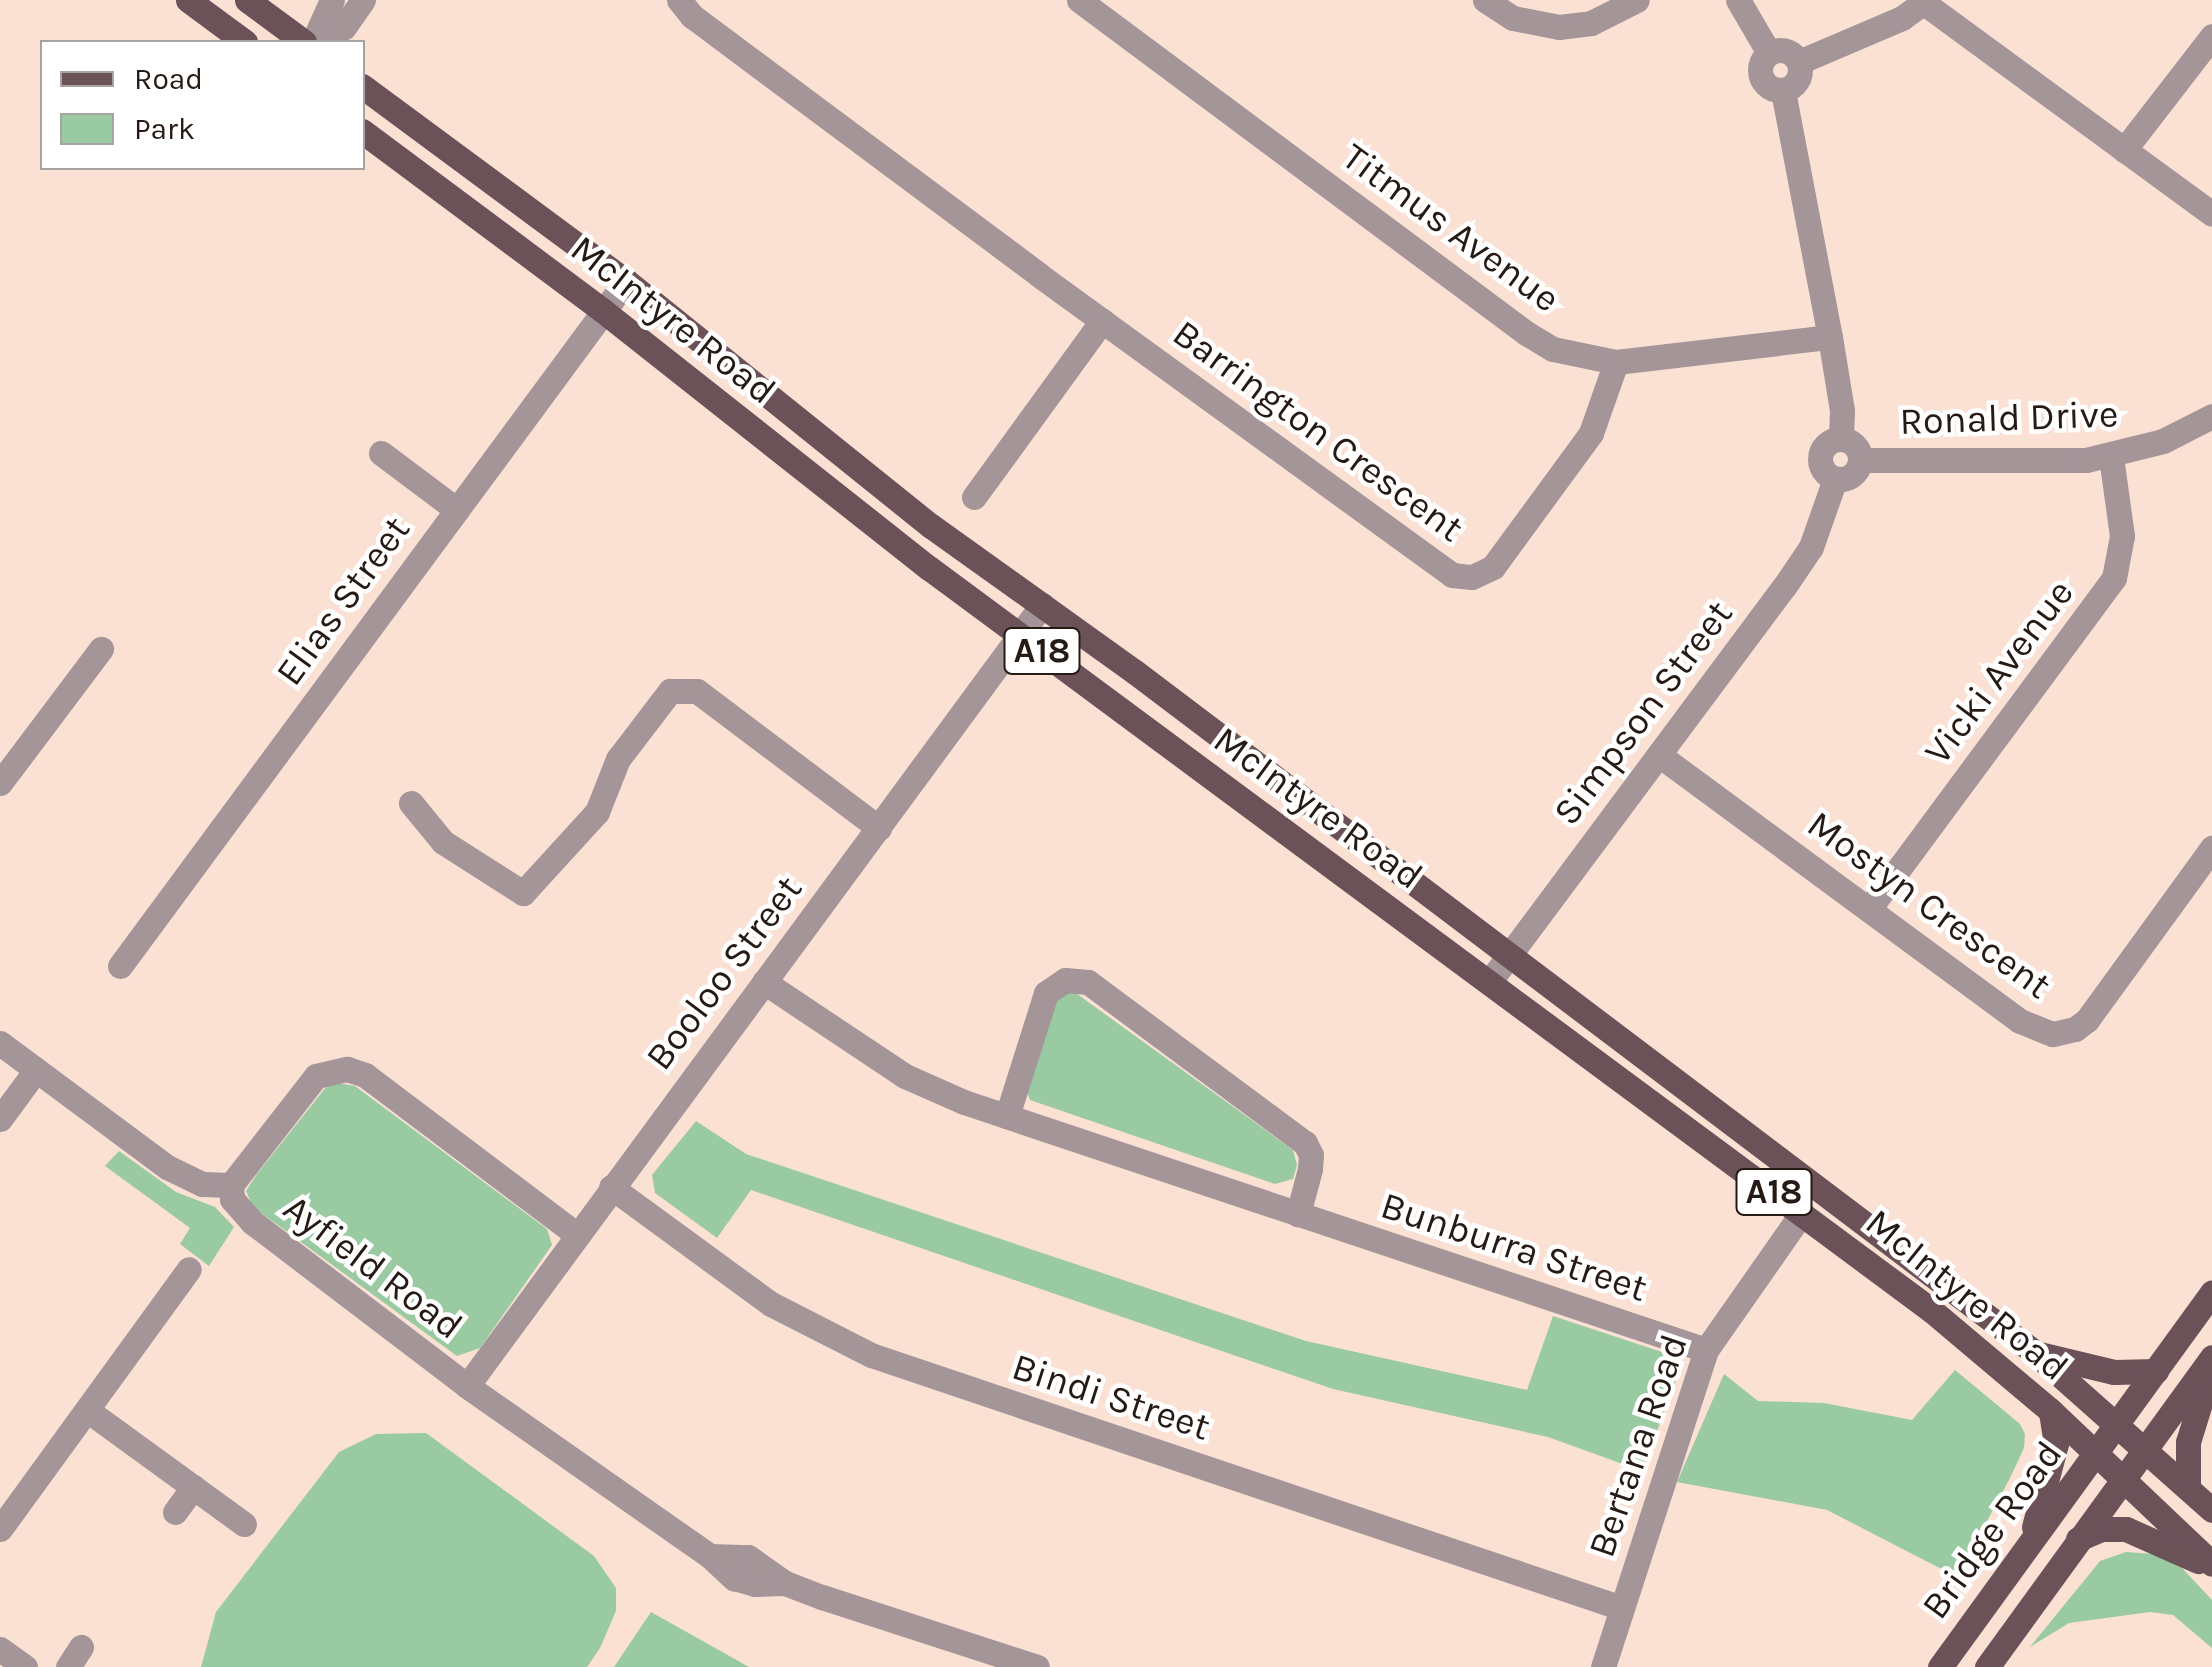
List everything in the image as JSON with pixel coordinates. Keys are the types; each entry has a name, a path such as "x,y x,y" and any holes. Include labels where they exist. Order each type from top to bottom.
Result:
{"main road":[{"path":"188,0 243,40"},
{"path":"248,0 301,40"},
{"name":"McIntyre Road","path":"365,88 626,281 930,526 1511,955 2034,1352 2188,1484 2212,1510"},
{"name":"McIntyre Road","path":"365,133 602,310 1020,635 1932,1310 2051,1410 2212,1566"},
{"name":"Bridge Road","path":"1940,1667 2212,1292"},
{"path":"2034,1352 2114,1372 2156,1371"},
{"name":"Bridge Road","path":"1989,1666 2212,1357"},
{"path":"2188,1484 2188,1442 2212,1366"},
{"path":"2030,1542 2056,1444 2051,1410"},
{"path":"2078,1539 2102,1528 2126,1529 2212,1566"}],"street":[{"path":"317,40 332,0"},
{"path":"320,40 344,27 364,0"},
{"name":"Barrington Crescent","path":"680,0 692,16 1102,320 1440,567 1466,578 1493,567 1591,432 1616,362"},
{"name":"Titmus Avenue","path":"1078,0 1526,334 1572,356 1616,362 1830,337"},
{"path":"1485,0 1513,18 1559,27 1590,23 1636,0"},
{"path":"1738,0 1768,53"},
{"path":"1799,62 1902,18 1926,2 2212,214"},
{"path":"2124,150 2212,36"},
{"path":"1786,51 1799,62 1799,78 1783,90 1772,90 1760,77 1760,63 1768,53 1786,51"},
{"path":"1783,90 1830,337 1842,410 1842,438"},
{"name":"Elias Street","path":"120,966 626,281"},
{"path":"974,498 1102,320"},
{"name":"Ronald Drive","path":"1861,460 2112,456 2163,441 2212,416"},
{"path":"1842,438 1854,445 1861,460 1854,474 1835,479 1826,474 1820,459 1826,445 1842,438"},
{"path":"382,453 456,510"},
{"name":"Vicki Avenue","path":"1869,909 2114,578 2122,536 2112,456"},
{"name":"Simpson Street","path":"1490,982 1811,547 1835,479"},
{"name":"Booloo Street","path":"467,1386 1042,605"},
{"path":"0,783 101,649"},
{"path":"410,803 444,842 524,893 598,812 618,759 670,690 697,690 879,828"},
{"name":"Mostyn Crescent","path":"1659,755 2034,1030 2061,1034 2087,1020 2204,877 2212,848"},
{"path":"1007,1116 1046,993 1065,980 1088,982 1305,1143 1310,1169 1298,1214"},
{"name":"Bunburra Street","path":"764,982 905,1076 1007,1116 1706,1350"},
{"path":"0,1043 184,1177 202,1184 231,1185 316,1076 346,1069 365,1075 576,1234"},
{"path":"0,1119 36,1070"},
{"name":"Ayfield Road","path":"231,1185 232,1199 252,1222 467,1386 742,1582 784,1583 1037,1667"},
{"name":"Bindi Street","path":"611,1187 771,1304 871,1355 1622,1608"},
{"name":"Bertana Road","path":"1603,1667 1706,1350 1802,1213"},
{"path":"0,1529 189,1269"},
{"path":"86,1410 244,1524"},
{"path":"175,1512 194,1487"},
{"path":"0,1649 26,1667"}],"green space":[{"path":"1073,991 1293,1150 1297,1165 1293,1179 1275,1184 1030,1100 1027,1092 1058,996"},
{"path":"339,1083 355,1086 547,1229 552,1245 480,1348 457,1356 253,1207 246,1191 257,1174 326,1087"},
{"path":"696,1121 746,1154 1306,1341 1527,1390 1553,1316 1674,1356 1680,1370 1642,1471 1548,1437 1333,1389 751,1190 717,1238 655,1193 652,1175"},
{"path":"119,1151 176,1192 215,1207 234,1227 209,1266 180,1244 190,1228 105,1166"},
{"path":"1955,1370 2020,1424 2025,1434 2024,1448 2010,1478 1957,1577 1827,1510 1677,1482 1724,1374 1758,1401 1824,1403 1912,1420"},
{"path":"426,1433 594,1556 616,1588 616,1611 587,1667 201,1667 216,1612 339,1452 376,1434"},
{"path":"2126,1552 2154,1554 2182,1568 2212,1600 2212,1648 2173,1615 2150,1612 2069,1623 2030,1647 2100,1561"},
{"path":"651,1612 749,1667 614,1667"}]}
